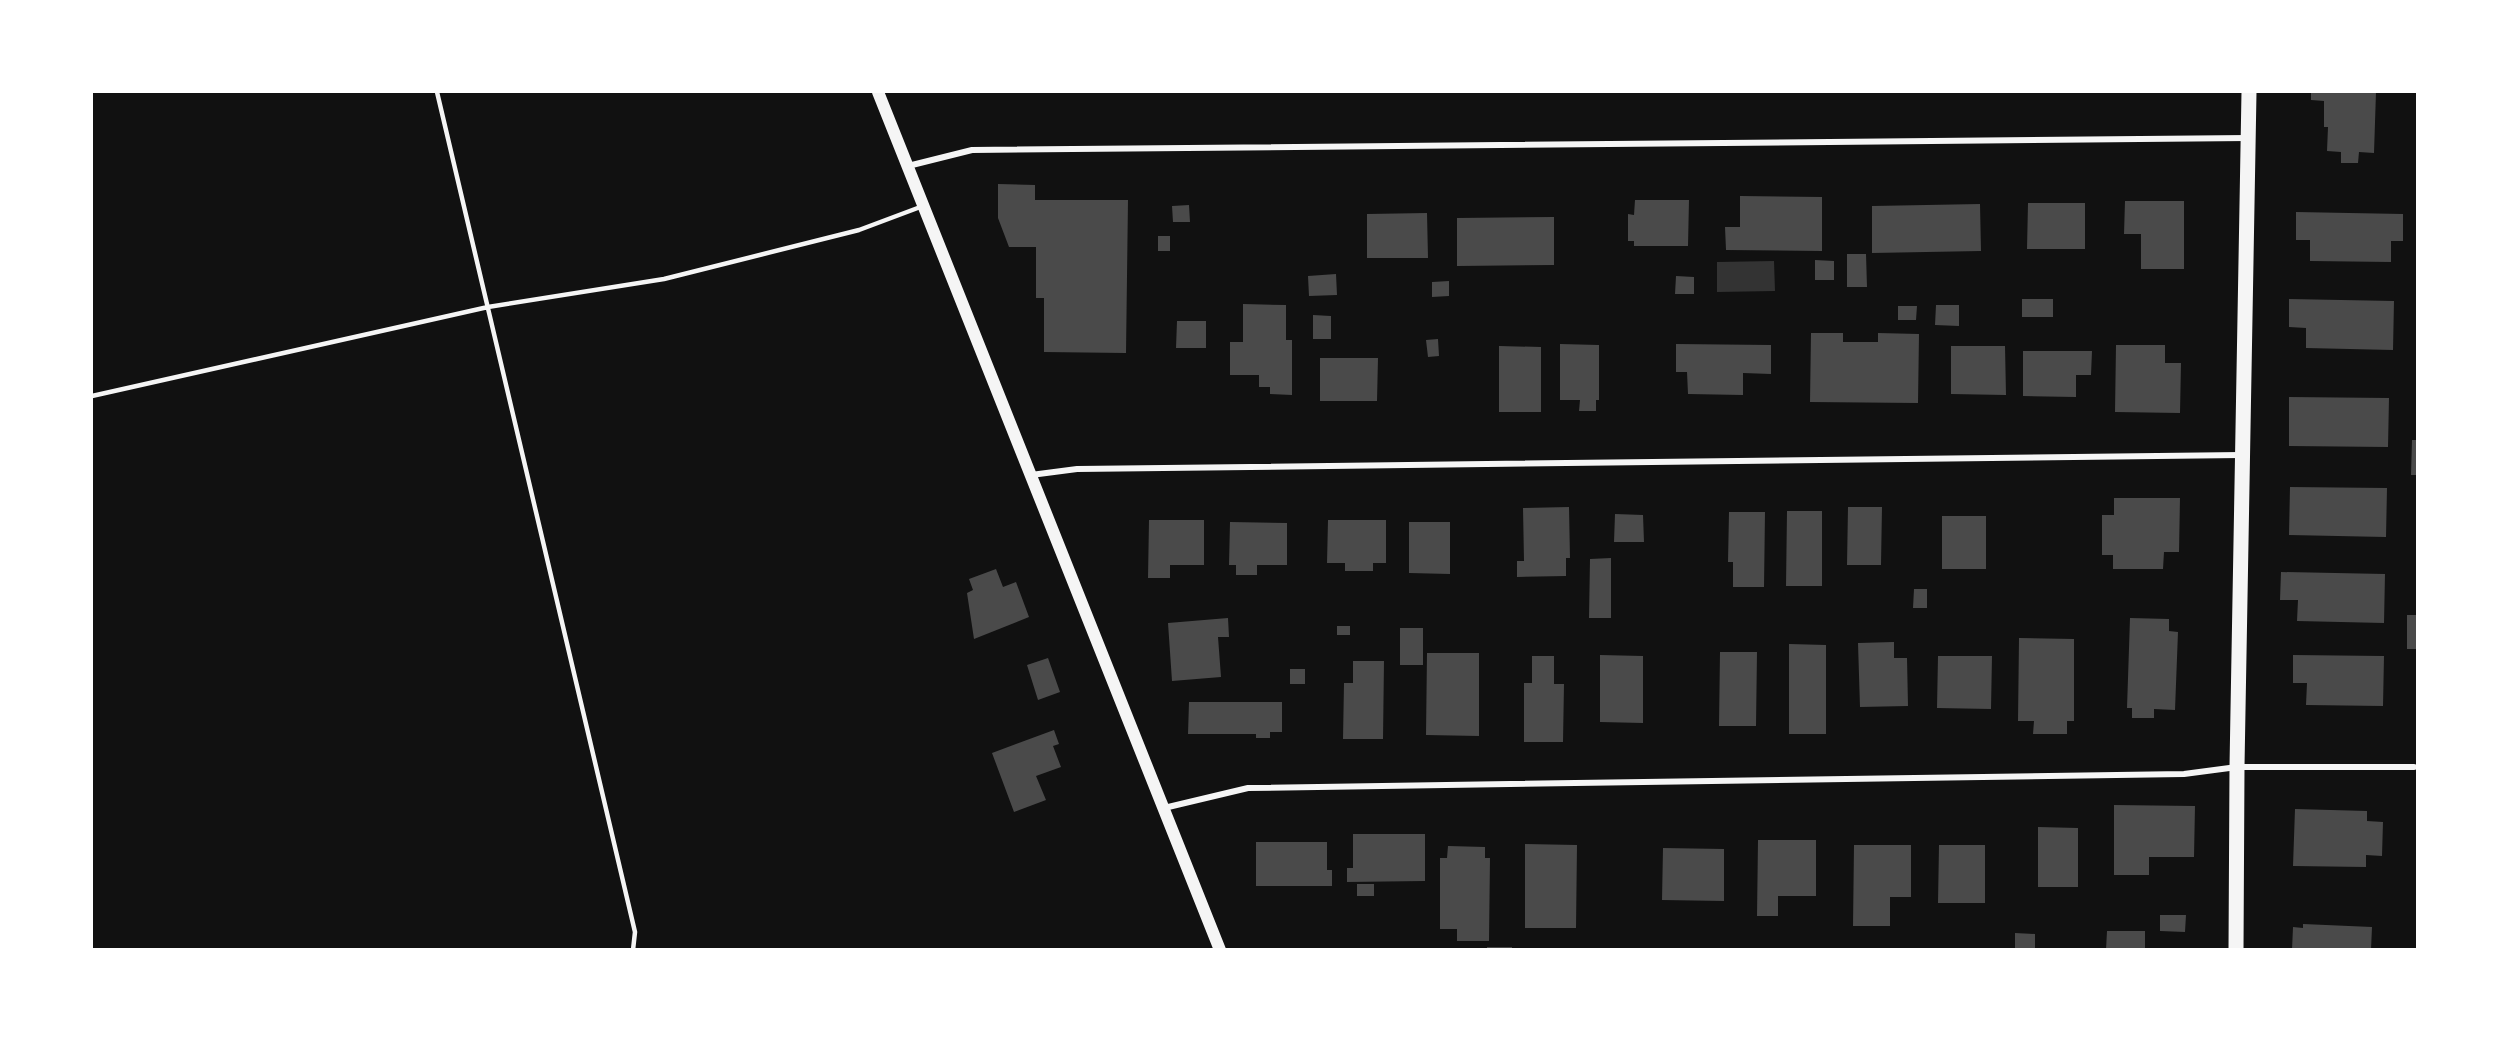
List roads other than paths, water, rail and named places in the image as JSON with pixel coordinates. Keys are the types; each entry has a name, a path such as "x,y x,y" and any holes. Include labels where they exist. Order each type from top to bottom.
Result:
{"main road":[{"path":"878,92 1220,950"},
{"path":"2236,950 2249,92"}],"street":[{"path":"908,166 972,150 2248,138"},
{"path":"1030,475 1077,468 2242,455"},
{"path":"1163,808 1248,788 2184,774 2237,767 2414,767"}],"lane":[{"path":"437,92 634,932 633,950"},
{"path":"92,396 488,307 663,279 859,230 923,206"}]}
